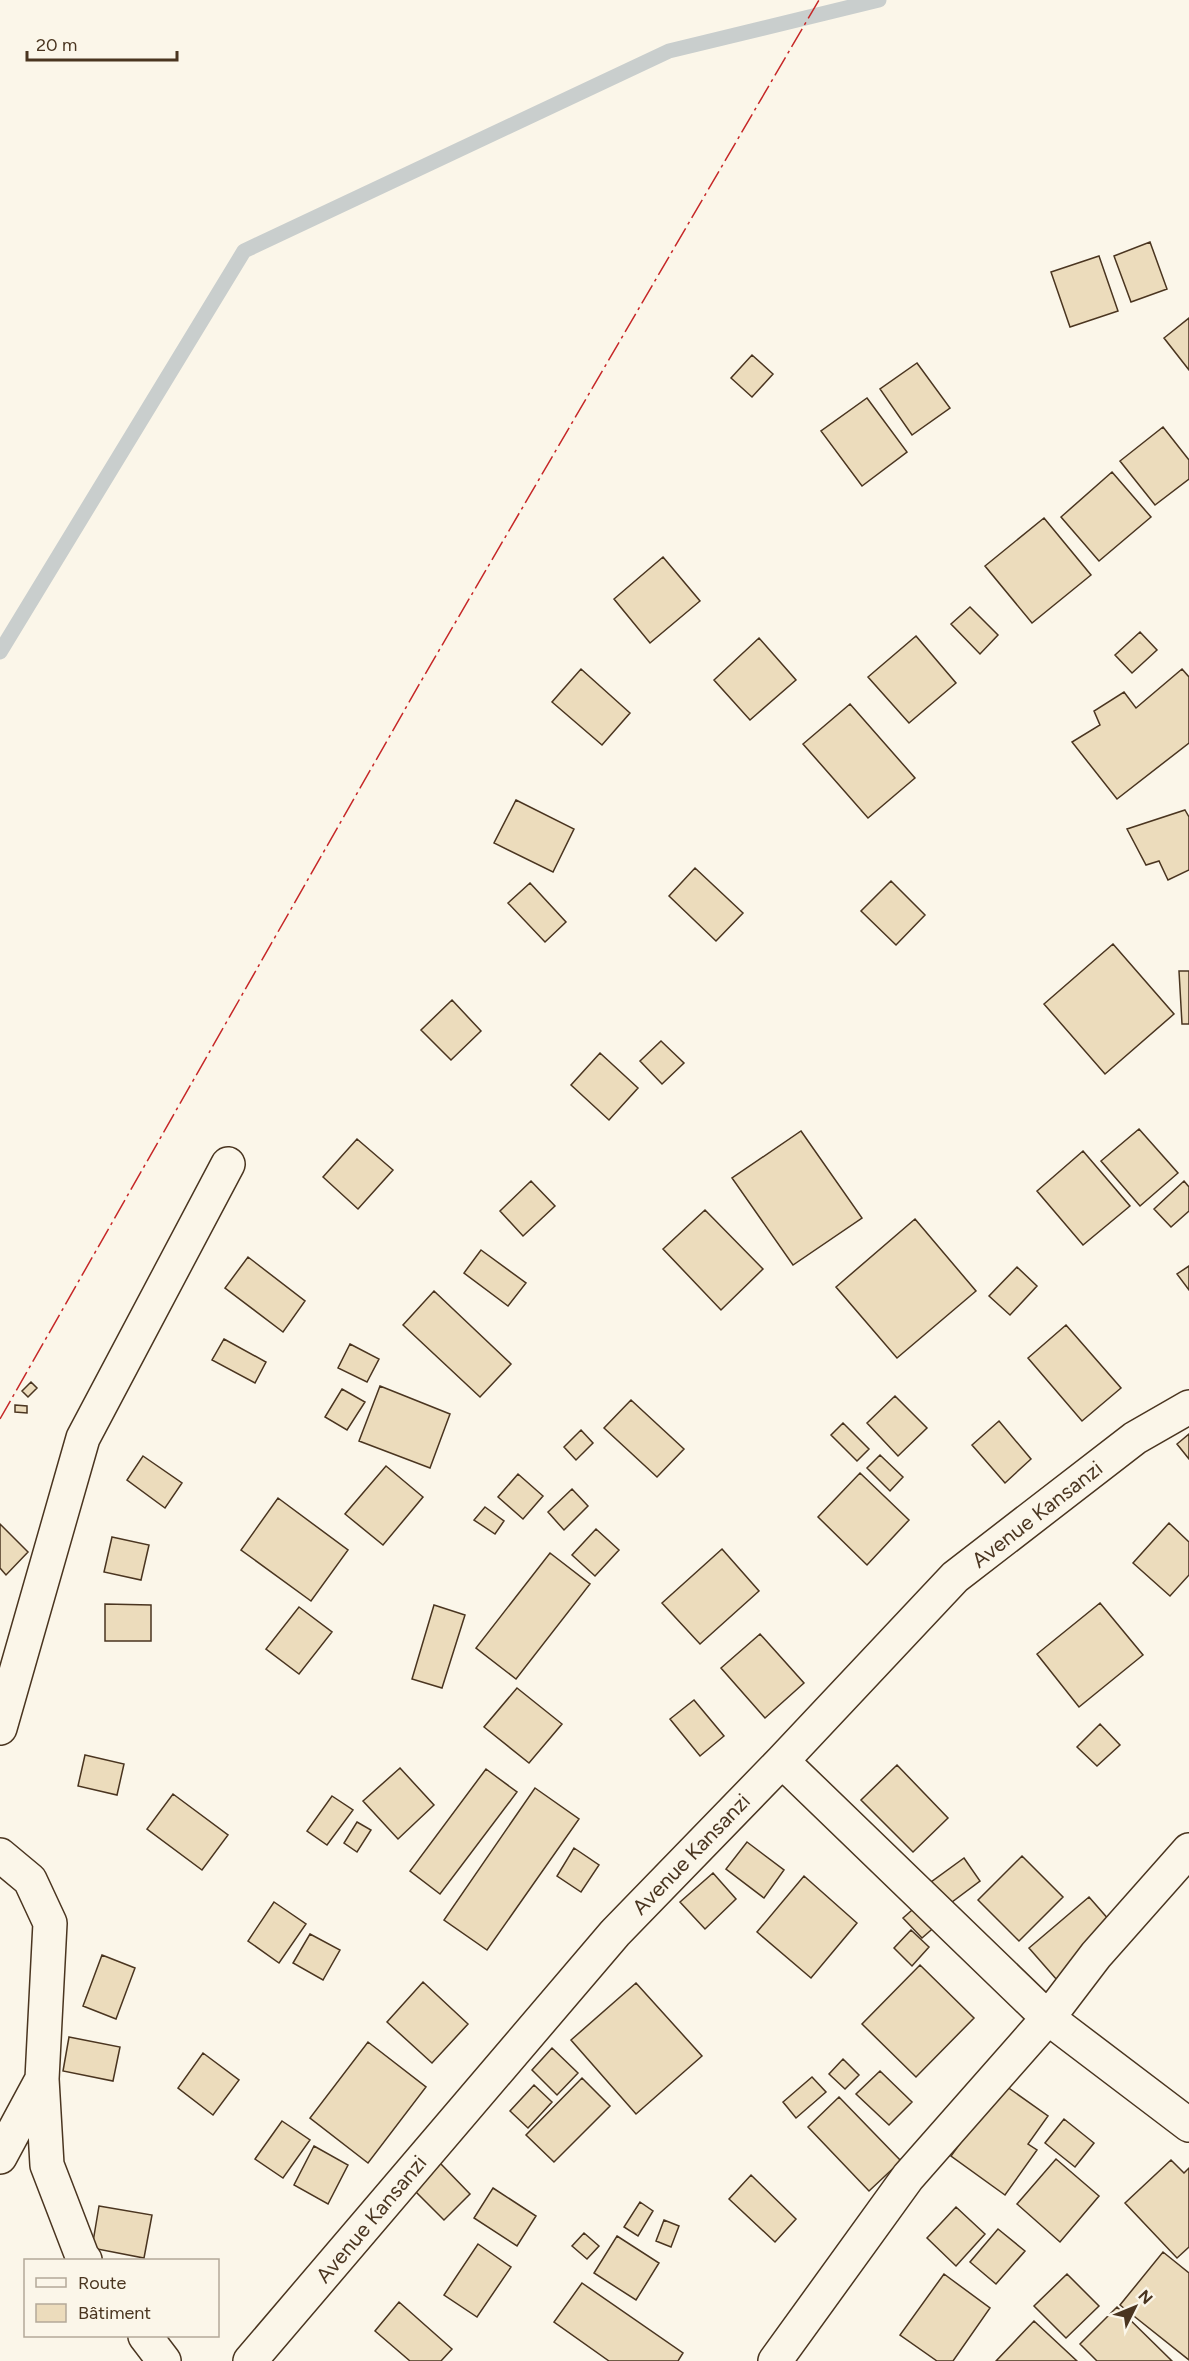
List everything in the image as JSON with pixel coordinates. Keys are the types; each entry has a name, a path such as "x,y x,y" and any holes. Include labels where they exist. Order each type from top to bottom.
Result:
{"street":[{"path":"0,1728 83,1438 228,1164"},
{"name":"Avenue Kansanzi","path":"250,2361 615,1933 782,1761 955,1577 1135,1438 1189,1407"},
{"path":"782,1761 1048,2018 1189,2125"},
{"path":"775,2361 908,2176 1048,2018 1096,1955 1189,1850"},
{"path":"0,1855 30,1880 50,1923 42,2079 47,2165 84,2259"},
{"path":"0,2157 42,2079"},
{"path":"147,2337 165,2361"}],"building":[{"path":"1150,242 1167,289 1131,302 1114,256"},
{"path":"1099,256 1118,311 1070,327 1051,272"},
{"path":"1189,318 1189,370 1164,338"},
{"path":"752,355 773,374 752,397 731,378"},
{"path":"917,363 950,408 912,435 880,389"},
{"path":"867,398 907,452 862,486 821,431"},
{"path":"1163,427 1189,460 1189,479 1155,505 1120,461"},
{"path":"1112,472 1151,517 1099,561 1061,517"},
{"path":"1044,518 1091,575 1032,623 985,566"},
{"path":"663,557 700,601 650,643 614,599"},
{"path":"970,607 998,635 980,654 951,624"},
{"path":"1140,632 1157,650 1132,673 1115,655"},
{"path":"916,636 956,683 909,723 868,677"},
{"path":"759,638 796,680 750,720 714,680"},
{"path":"581,669 630,713 602,745 552,702"},
{"path":"1182,669 1189,677 1189,743 1117,799 1072,742 1100,725 1094,711 1124,692 1136,708"},
{"path":"850,704 915,778 868,818 803,744"},
{"path":"516,800 574,829 553,872 494,843"},
{"path":"1185,810 1189,817 1189,870 1168,880 1159,861 1146,865 1127,829"},
{"path":"695,868 743,913 716,941 669,896"},
{"path":"891,881 925,915 896,945 861,911"},
{"path":"530,883 566,922 545,942 508,903"},
{"path":"1113,944 1174,1014 1105,1074 1044,1004"},
{"path":"1179,971 1189,971 1189,1024 1182,1024"},
{"path":"452,1000 481,1031 451,1060 421,1030"},
{"path":"661,1041 684,1063 662,1084 640,1061"},
{"path":"600,1053 638,1088 609,1120 571,1085"},
{"path":"1139,1129 1178,1173 1140,1206 1101,1161"},
{"path":"801,1131 862,1218 793,1265 732,1178"},
{"path":"357,1139 393,1170 358,1209 323,1177"},
{"path":"1083,1151 1130,1206 1083,1245 1037,1191"},
{"path":"531,1181 555,1206 523,1236 500,1211"},
{"path":"1184,1181 1189,1187 1189,1211 1171,1227 1154,1209"},
{"path":"705,1210 763,1269 721,1310 663,1249"},
{"path":"915,1219 976,1291 897,1358 836,1287"},
{"path":"481,1250 526,1283 508,1306 464,1273"},
{"path":"248,1257 305,1301 283,1332 225,1288"},
{"path":"1189,1266 1189,1290 1177,1274"},
{"path":"1017,1267 1037,1286 1010,1315 989,1296"},
{"path":"434,1291 511,1364 480,1397 403,1325"},
{"path":"1066,1325 1121,1388 1082,1421 1028,1358"},
{"path":"224,1339 266,1362 255,1383 212,1360"},
{"path":"350,1344 379,1359 367,1382 338,1368"},
{"path":"31,1382 37,1388 28,1397 22,1391"},
{"path":"380,1386 450,1414 430,1468 359,1441"},
{"path":"342,1389 365,1402 347,1430 325,1417"},
{"path":"895,1396 927,1428 898,1456 867,1423"},
{"path":"631,1400 684,1449 657,1477 604,1428"},
{"path":"15,1405 27,1406 27,1413 15,1412"},
{"path":"999,1421 1031,1459 1005,1483 972,1445"},
{"path":"843,1423 869,1449 857,1461 831,1435"},
{"path":"581,1430 593,1443 576,1460 564,1447"},
{"path":"1189,1434 1189,1459 1177,1444"},
{"path":"880,1455 903,1477 890,1491 867,1468"},
{"path":"143,1456 182,1483 165,1508 127,1480"},
{"path":"386,1466 423,1497 383,1545 345,1514"},
{"path":"860,1473 909,1520 867,1565 818,1517"},
{"path":"518,1474 543,1496 523,1519 498,1497"},
{"path":"572,1489 588,1506 564,1530 548,1512"},
{"path":"278,1498 348,1550 311,1601 241,1550"},
{"path":"485,1507 504,1521 495,1534 474,1520"},
{"path":"1169,1523 1189,1542 1189,1575 1170,1596 1133,1563"},
{"path":"0,1524 28,1552 6,1575 0,1568"},
{"path":"596,1529 619,1550 595,1576 572,1555"},
{"path":"112,1537 149,1545 141,1580 104,1572"},
{"path":"722,1549 759,1591 700,1644 662,1603"},
{"path":"550,1553 590,1584 516,1679 476,1648"},
{"path":"1100,1603 1143,1655 1079,1707 1037,1654"},
{"path":"105,1604 151,1605 151,1641 105,1641"},
{"path":"434,1605 465,1615 442,1688 412,1679"},
{"path":"299,1607 332,1632 299,1674 266,1649"},
{"path":"760,1634 804,1683 765,1718 721,1668"},
{"path":"517,1688 562,1724 529,1763 484,1727"},
{"path":"694,1700 724,1736 700,1756 670,1719"},
{"path":"1100,1724 1120,1745 1097,1766 1077,1747"},
{"path":"85,1755 124,1764 117,1795 78,1786"},
{"path":"897,1765 948,1818 913,1852 861,1800"},
{"path":"400,1768 434,1805 398,1839 363,1801"},
{"path":"486,1769 517,1792 440,1894 410,1871"},
{"path":"535,1788 579,1819 487,1950 444,1920"},
{"path":"173,1794 228,1835 202,1870 147,1829"},
{"path":"332,1796 353,1810 327,1845 307,1831"},
{"path":"357,1822 371,1830 357,1852 344,1843"},
{"path":"747,1842 784,1870 764,1898 726,1869"},
{"path":"574,1848 599,1865 581,1892 557,1876"},
{"path":"1022,1856 1063,1897 1019,1941 978,1900"},
{"path":"964,1858 980,1881 944,1908 927,1885"},
{"path":"713,1873 736,1899 705,1929 680,1902"},
{"path":"804,1876 857,1923 811,1978 757,1932"},
{"path":"1089,1897 1117,1929 1057,1980 1029,1948"},
{"path":"274,1902 306,1924 279,1963 248,1941"},
{"path":"919,1904 938,1924 922,1938 903,1918"},
{"path":"911,1930 929,1947 912,1966 894,1948"},
{"path":"310,1934 340,1950 323,1980 293,1963"},
{"path":"102,1955 135,1968 116,2019 83,2006"},
{"path":"920,1965 974,2018 916,2077 862,2024"},
{"path":"423,1982 468,2024 432,2063 387,2022"},
{"path":"636,1983 702,2056 636,2114 571,2040"},
{"path":"69,2037 120,2047 113,2081 63,2071"},
{"path":"368,2042 426,2087 368,2163 310,2118"},
{"path":"552,2048 578,2073 557,2095 532,2070"},
{"path":"203,2053 239,2080 213,2115 178,2088"},
{"path":"843,2059 859,2075 845,2089 829,2074"},
{"path":"880,2071 912,2102 889,2125 856,2094"},
{"path":"812,2077 826,2092 796,2118 783,2102"},
{"path":"582,2078 610,2106 554,2162 526,2135"},
{"path":"1003,2084 1048,2116 1028,2144 1037,2150 1005,2195 951,2156"},
{"path":"534,2085 552,2102 528,2128 510,2111"},
{"path":"839,2097 901,2161 869,2191 808,2127"},
{"path":"1064,2119 1094,2143 1075,2167 1045,2143"},
{"path":"282,2121 310,2140 283,2178 255,2159"},
{"path":"314,2146 348,2165 328,2204 294,2185"},
{"path":"1056,2159 1099,2196 1060,2242 1017,2204"},
{"path":"1171,2160 1184,2173 1189,2168 1189,2247 1177,2258 1125,2203"},
{"path":"440,2163 470,2194 444,2220 413,2189"},
{"path":"751,2175 796,2219 775,2242 729,2199"},
{"path":"493,2188 536,2216 517,2246 474,2218"},
{"path":"640,2202 653,2211 638,2236 624,2227"},
{"path":"99,2206 152,2215 144,2258 92,2248"},
{"path":"956,2207 985,2234 956,2266 927,2238"},
{"path":"664,2220 679,2226 671,2247 656,2241"},
{"path":"998,2229 1025,2251 996,2284 970,2262"},
{"path":"584,2233 599,2246 587,2259 572,2246"},
{"path":"617,2236 659,2263 636,2300 594,2273"},
{"path":"478,2244 511,2267 477,2317 444,2295"},
{"path":"1163,2252 1189,2273 1189,2360 1120,2305"},
{"path":"944,2274 990,2308 953,2361 937,2361 900,2335"},
{"path":"1067,2274 1099,2306 1066,2338 1034,2306"},
{"path":"582,2283 683,2353 678,2361 609,2361 554,2322"},
{"path":"399,2302 452,2349 441,2361 410,2361 375,2331"},
{"path":"1117,2307 1172,2361 1097,2361 1080,2344"},
{"path":"1034,2321 1077,2361 996,2361"}],"waterway":[{"path":"0,652 244,251 669,51 879,0"}],"power":[{"path":"0,1419 420,683 819,0"}]}
